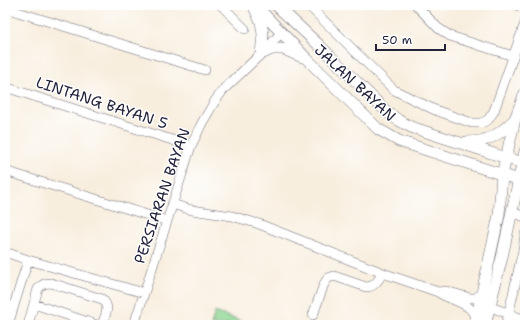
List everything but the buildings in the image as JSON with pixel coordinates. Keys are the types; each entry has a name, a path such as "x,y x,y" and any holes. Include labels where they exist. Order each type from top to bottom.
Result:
{"main road":[{"name":"JALAN BAYAN","path":"254,5 378,129 400,141 518,180"},
{"path":"254,5 261,22 263,34 261,54"},
{"path":"272,5 286,24 282,32"},
{"name":"JALAN BAYAN","path":"276,5 386,111 398,120 412,127 455,142 522,163"},
{"path":"282,32 287,29 294,30 304,38 321,47"},
{"path":"261,54 272,48 283,49 307,59"},
{"path":"479,324 499,215 502,175 515,119 525,93"},
{"path":"455,142 475,142 492,138 499,134 515,119"},
{"path":"484,301 512,212 525,151"}],"street":[{"path":"221,5 244,29"},
{"path":"308,5 394,90 435,110 472,123 481,123 488,120 494,111 525,23"},
{"path":"416,5 438,28 450,36 513,56"},
{"path":"517,5 525,9"},
{"path":"5,8 205,70"},
{"name":"PERSIARAN BAYAN","path":"134,325 191,146 202,123 224,89 282,32"},
{"name":"LINTANG BAYAN 5","path":"5,87 191,146"},
{"path":"5,171 167,221"},
{"path":"172,204 192,210 232,216 259,224 383,273 438,292 466,306 472,311 479,324"},
{"path":"512,212 525,217"},
{"path":"506,325 525,235"},
{"path":"5,252 144,293"},
{"path":"8,325 28,260"},
{"path":"312,315 324,284 328,278 334,276 370,287 377,282 383,273"},
{"path":"28,325 38,289 45,283 51,283 102,299 106,303 107,307 102,325"},
{"path":"438,292 446,291 470,298 476,298 525,320"},
{"path":"34,304 98,325"}],"green space":[{"path":"215,312 252,325 211,325"}]}
